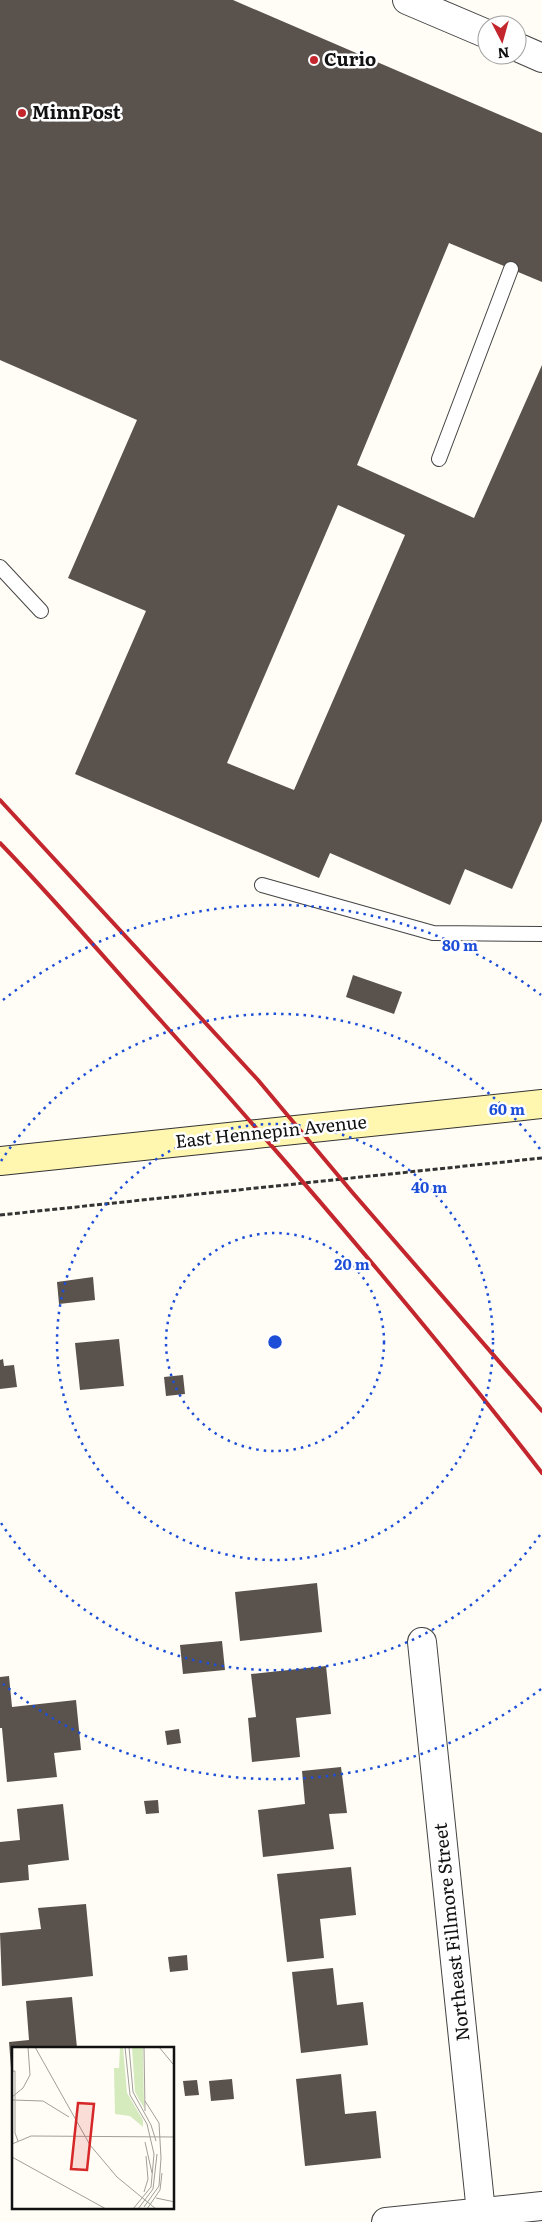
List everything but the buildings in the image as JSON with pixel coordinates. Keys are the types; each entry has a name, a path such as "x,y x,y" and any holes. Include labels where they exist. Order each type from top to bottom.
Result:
{"main road":[{"name":"East Hennepin Avenue","path":"0,1161 542,1104"}],"street":[{"path":"407,0 477,30"},
{"path":"527,51 542,58"},
{"name":"Northeast Fillmore Street","path":"422,1642 481,2217"},
{"path":"386,2222 481,2217 542,2206"}],"lane":[{"path":"439,459 511,270"},
{"path":"0,567 41,611"},
{"path":"262,885 433,933 542,934"}],"path":[{"path":"0,1216 542,1158"}],"railway":[{"path":"0,800 258,1080 352,1192 542,1411"},
{"path":"0,843 42,887 309,1189 451,1358 542,1473"}],"place":[{"name":"Curio","path":"314,60"},
{"name":"MinnPost","path":"22,113"}]}
